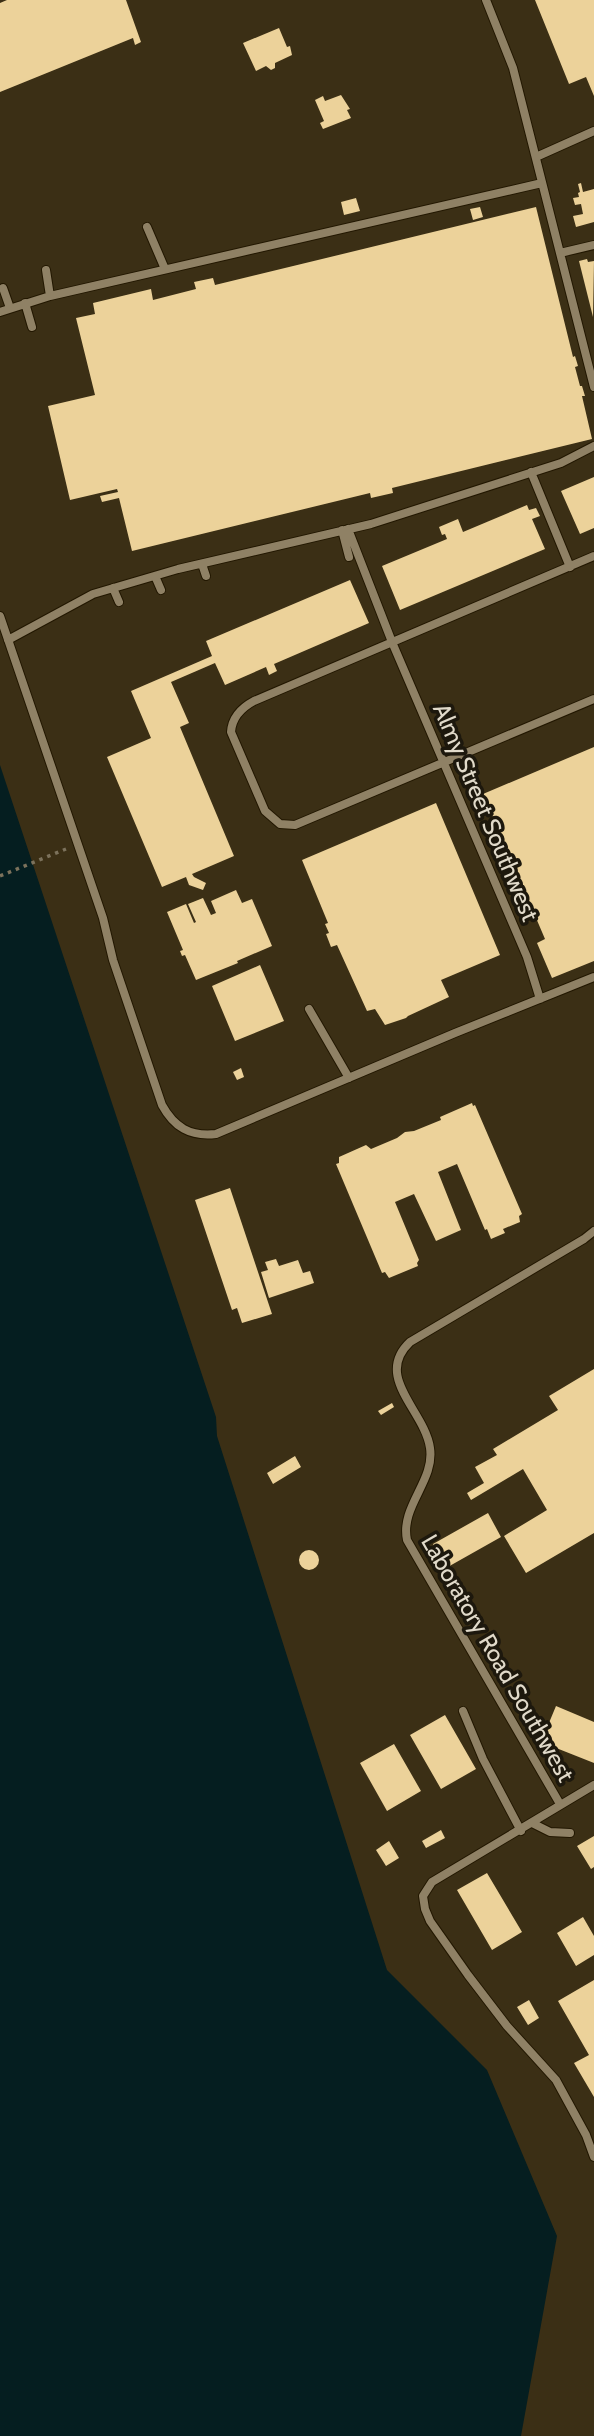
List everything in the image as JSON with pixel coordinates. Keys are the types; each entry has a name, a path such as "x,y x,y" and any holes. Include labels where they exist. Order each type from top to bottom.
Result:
{"lane":[{"path":"486,0 513,68 594,387"},
{"path":"536,157 594,131"},
{"path":"0,312 50,296 542,183"},
{"path":"147,227 165,269"},
{"path":"560,253 594,245"},
{"path":"46,270 50,296"},
{"path":"3,288 10,307"},
{"path":"25,303 32,327"},
{"path":"8,640 93,594 202,564 345,530 561,463 594,446"},
{"path":"531,472 570,566"},
{"path":"345,530 349,557"},
{"name":"Almy Street Southwest","path":"345,530 527,957 540,999"},
{"path":"594,556 254,701 242,708 232,722 231,732 262,806 274,820 295,825 594,699"},
{"path":"202,564 206,576"},
{"path":"155,576 161,590"},
{"path":"113,588 119,602"},
{"path":"0,616 103,918 117,971 162,1104 168,1116 178,1126 203,1135 216,1134 300,1103 349,1078 594,977"},
{"path":"310,1009 349,1078"},
{"name":"Laboratory Road Southwest","path":"559,1804 408,1540 405,1529 407,1519 426,1475 431,1450 423,1427 397,1377 397,1363 401,1350 410,1342 594,1231"},
{"path":"463,1711 520,1830"},
{"path":"594,1785 432,1882 423,1896 425,1909 468,1975 507,2026 556,2080 590,2133 594,2157"},
{"path":"532,1822 550,1832 570,1833"}],"path":[{"path":"0,876 53,853"}],"water":[{"path":"0,765 216,1417 217,1436 387,1970 487,2070 557,2236 521,2436 0,2436"}],"building":[{"path":"7,0 126,0 141,42 135,45 133,38 0,92 0,3"},
{"path":"535,0 594,0 594,96 586,77 569,84"},
{"path":"279,28 287,47 290,46 292,55 275,63 275,68 271,70 266,66 256,71 243,43"},
{"path":"341,95 350,109 347,110 351,118 323,129 320,123 324,121 315,100 323,96 325,101"},
{"path":"581,183 583,192 594,189 594,222 576,227 573,216 583,214 581,204 575,205 573,198 579,197 578,184"},
{"path":"356,198 360,211 344,215 341,202"},
{"path":"480,207 483,217 473,220 470,209"},
{"path":"536,207 573,357 575,356 578,366 575,367 585,396 582,396 592,439 392,488 393,493 371,498 370,493 132,551 119,498 102,502 100,496 118,492 117,489 70,500 48,406 95,395 76,318 95,314 93,303 151,289 153,300 196,289 194,282 213,278 215,285"},
{"path":"587,259 588,262 594,261 593,317 579,261"},
{"path":"594,477 594,528 580,534 561,491"},
{"path":"527,505 529,510 536,508 540,516 532,519 545,549 400,610 382,566 447,539 439,527 458,519 463,532"},
{"path":"350,580 369,623 274,664 277,671 269,675 266,667 225,685 215,663 171,682 189,723 180,727 234,856 192,874 206,883 203,890 189,885 186,877 162,887 107,757 151,738 131,691 212,656 206,641"},
{"path":"594,747 594,961 552,978 537,943 545,939 483,794"},
{"path":"436,803 500,955 441,980 449,997 385,1025 375,1009 367,1011 337,945 331,947 326,934 329,933 325,924 328,923 302,860"},
{"path":"236,890 242,903 252,899 272,946 196,980 185,955 182,956 180,951 183,950 167,912 186,904 194,923 196,922 188,904 203,898 211,915 216,913 211,901"},
{"path":"260,965 284,1021 235,1041 212,986"},
{"path":"241,1068 244,1077 237,1080 233,1072"},
{"path":"472,1103 522,1214 519,1216 520,1222 503,1229 505,1233 491,1239 457,1164 438,1172 461,1230 436,1241 414,1194 395,1202 419,1260 418,1266 389,1278 385,1272 382,1273 336,1164 339,1163 339,1157 366,1145 371,1149 405,1132 441,1120 440,1117"},
{"path":"230,1188 272,1314 242,1323 237,1308 232,1310 195,1200"},
{"path":"276,1259 279,1266 298,1260 303,1273 310,1271 314,1283 269,1298 261,1272 268,1270 265,1262"},
{"path":"594,1369 594,1533 526,1573 504,1536 547,1510 523,1469 471,1500 467,1493 484,1483 475,1467 497,1455 493,1449 558,1410 549,1396"},
{"path":"392,1403 394,1407 381,1415 378,1411"},
{"path":"295,1456 301,1467 273,1484 267,1473"},
{"path":"488,1513 501,1537 446,1568 433,1544"},
{"path":"309,1550 316,1553 319,1560 316,1567 309,1570 302,1567 299,1560 302,1553"},
{"path":"556,1706 594,1722 594,1763 541,1742"},
{"path":"445,1715 476,1769 441,1789 410,1735"},
{"path":"394,1744 421,1791 387,1811 360,1763"},
{"path":"441,1830 445,1838 426,1848 422,1841"},
{"path":"594,1836 594,1867 591,1869 577,1846"},
{"path":"389,1841 399,1858 386,1866 376,1850"},
{"path":"487,1873 522,1932 492,1950 457,1890"},
{"path":"583,1917 594,1936 594,1955 576,1966 557,1933"},
{"path":"594,1980 594,2097 574,2063 589,2055 558,2001"},
{"path":"529,2000 539,2018 528,2025 517,2007"}]}
